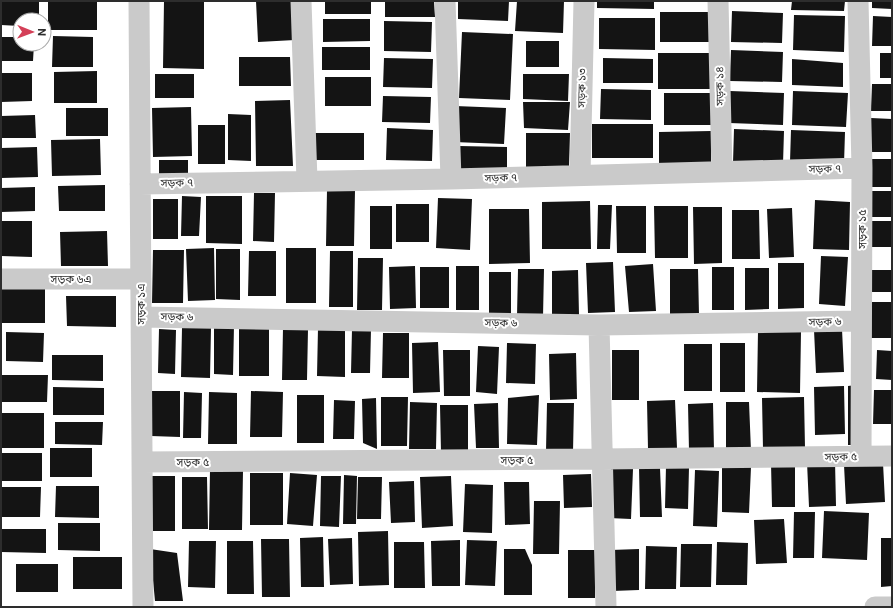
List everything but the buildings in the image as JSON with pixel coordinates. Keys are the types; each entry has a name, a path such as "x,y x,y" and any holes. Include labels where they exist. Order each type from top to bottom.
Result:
{"street":[{"name":"সড়ক ১এ","path":"139,1 143,607"},
{"path":"301,1 307,181"},
{"path":"445,1 451,179"},
{"name":"সড়ক ১৩","path":"580,176 584,1"},
{"name":"সড়ক ১৪","path":"718,1 722,172"},
{"name":"সড়ক ১৫","path":"858,1 862,168 860,456"},
{"name":"সড়ক ৭","path":"140,184 451,179 862,168"},
{"name":"সড়ক ৬এ","path":"1,279 141,279"},
{"name":"সড়ক ৬","path":"141,317 599,325 861,321"},
{"path":"599,325 606,607"},
{"name":"সড়ক ৫","path":"142,462 602,460 892,456"},
{"path":"875,607 892,607"}]}
